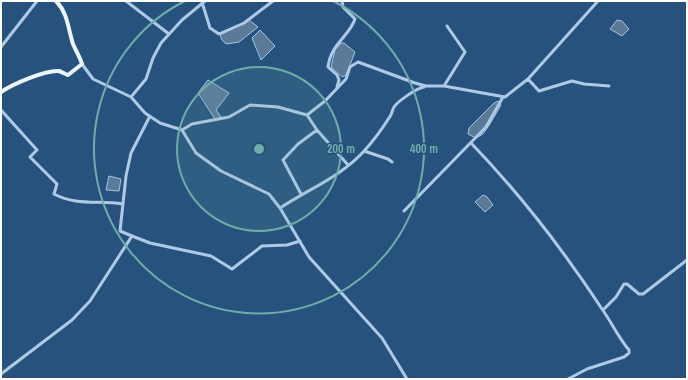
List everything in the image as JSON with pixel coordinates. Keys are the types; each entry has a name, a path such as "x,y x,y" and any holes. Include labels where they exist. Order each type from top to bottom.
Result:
{"main road":[{"path":"1,92 10,86 33,76 58,71 68,75 82,64 73,43 69,23 60,5 56,1"}],"street":[{"path":"1,47 37,1"},
{"path":"126,1 168,34"},
{"path":"131,98 146,79 153,58 168,34 204,2 210,28 219,34 244,23 273,1"},
{"path":"337,87 339,80 337,75 328,67 329,63 334,46 346,34 355,19 343,7 342,1"},
{"path":"404,211 486,127 503,97 528,78 598,1"},
{"path":"444,86 465,52 447,26"},
{"path":"307,115 325,101 346,79 350,67 358,62 426,86"},
{"path":"82,64 93,79 131,98 150,116 160,123 182,130 196,153 221,171 268,194 280,208 309,257 382,338 407,379"},
{"path":"528,78 539,92 572,81 609,86"},
{"path":"280,208 301,194 334,177 348,166 364,151 389,118 396,105 416,89 426,86 444,86 503,97"},
{"path":"182,130 192,124 229,117 250,105 278,107 307,115 317,130 348,166"},
{"path":"1,110 37,150 30,157 57,184 54,194 64,200 80,203 93,202 123,204"},
{"path":"150,116 132,153 126,176 120,231 150,243 211,256 232,269 262,246 287,244 300,241"},
{"path":"301,194 283,160 298,144 317,130"},
{"path":"471,143 528,208 603,310 629,353 624,357 587,369 568,379"},
{"path":"364,151 388,159 392,162"},
{"path":"1,374 72,320 86,306 132,236"},
{"path":"603,310 616,297 624,284 627,284 639,294 643,294 687,260"}],"water":[{"path":"249,20 258,27 239,42 226,44 222,40 220,35"},
{"path":"617,20 622,21 629,29 622,36 610,29"},
{"path":"260,30 275,46 261,60 252,38"},
{"path":"341,43 344,43 355,52 346,75 342,77 331,67 335,50"},
{"path":"208,80 229,93 216,110 221,117 217,120 198,93"},
{"path":"498,101 501,105 483,134 476,138 468,134 469,128 494,103"},
{"path":"109,176 121,179 119,191 106,190"},
{"path":"483,195 487,197 493,205 485,212 475,202"}]}
